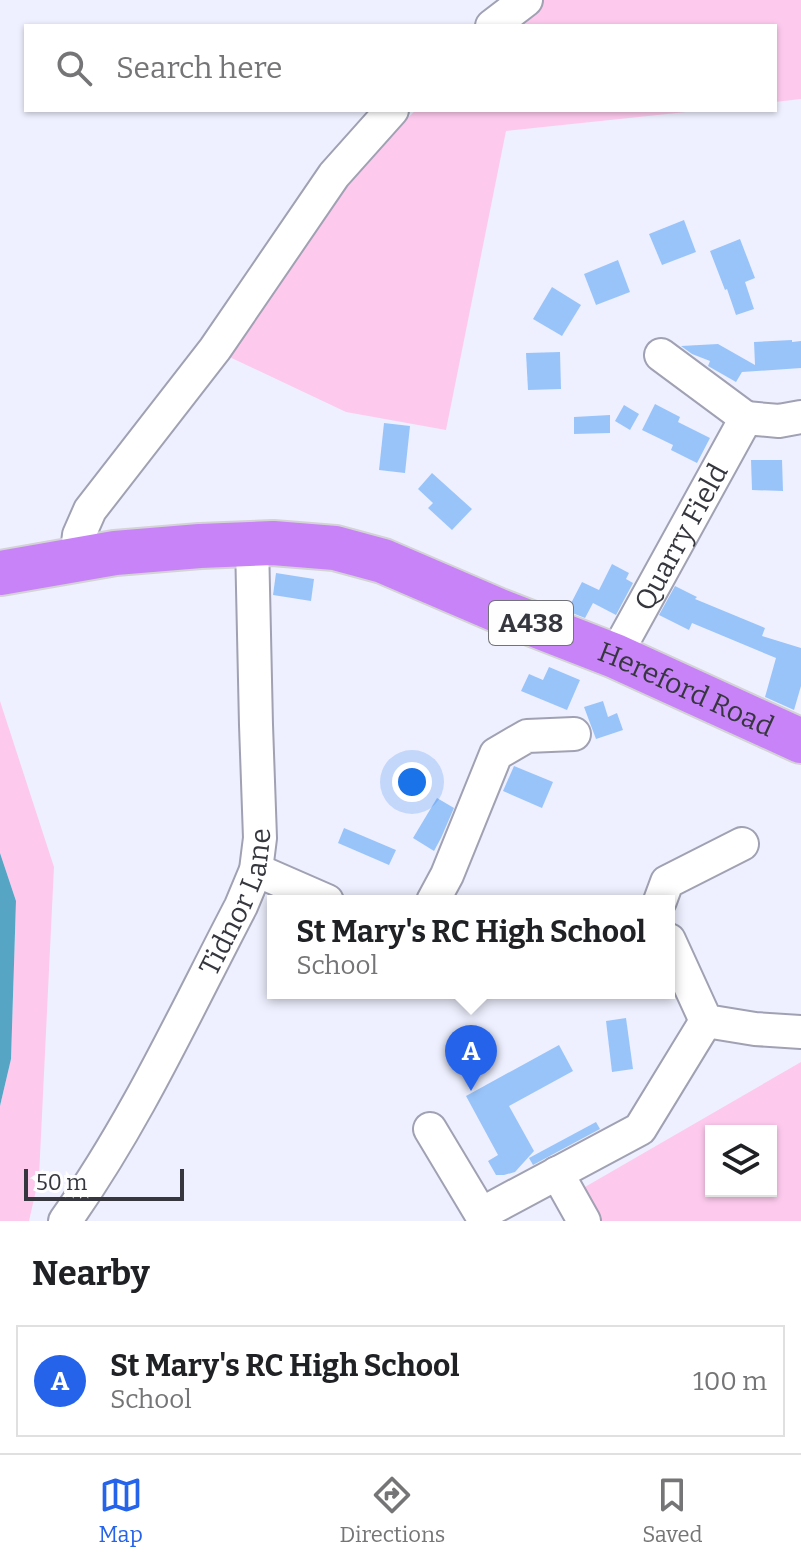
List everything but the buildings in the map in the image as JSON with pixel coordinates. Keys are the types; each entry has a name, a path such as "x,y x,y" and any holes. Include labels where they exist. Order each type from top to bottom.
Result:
{"highway":[{"name":"A438","path":"0,573 115,553 252,543"},
{"name":"Hereford Road","path":"252,543 335,548 383,561 615,656 801,741"}],"street":[{"path":"495,24 526,0"},
{"path":"76,560 79,535 90,510 215,349 334,175 390,112"},
{"path":"661,355 746,418 779,421 801,417"},
{"name":"Quarry Field","path":"615,656 746,418"},
{"name":"Tidnor Lane","path":"65,1221 95,1180 131,1119 241,906 256,870 260,838 252,543"},
{"path":"436,895 496,754 527,736 574,734"},
{"path":"662,895 667,882 742,844"},
{"path":"256,870 313,895"},
{"path":"675,953 706,1021"},
{"path":"706,1021 801,1032"},
{"path":"430,1129 481,1214 640,1129 706,1021"},
{"path":"557,1173 584,1221"}],"shaded area":[{"path":"544,0 801,0 801,99 777,102 777,24 516,24"},
{"path":"414,112 686,112 506,131 446,430 346,412 223,354 350,172"},
{"path":"0,701 54,867 39,1177 29,1221 0,1221 0,1106 11,1059 16,901 0,853"},
{"path":"801,1062 801,1221 596,1221 578,1191"}],"water":[{"path":"0,853 16,901 11,1059 0,1106"}],"place":[{"name":"St Mary's RC High School","path":"471,1091"}]}
